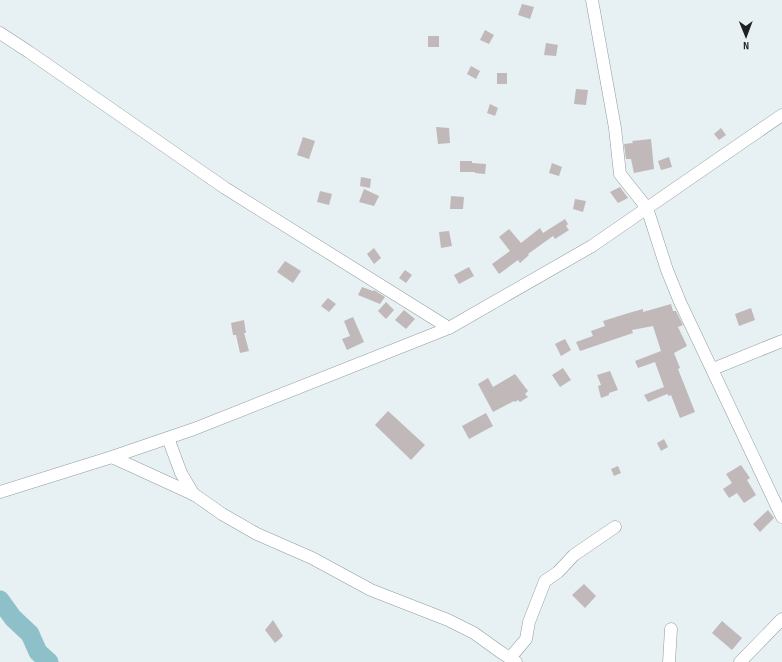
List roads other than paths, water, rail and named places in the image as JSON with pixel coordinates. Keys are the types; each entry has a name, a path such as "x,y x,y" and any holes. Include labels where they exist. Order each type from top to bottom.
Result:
{"street":[{"path":"592,0 616,128 620,174 648,208 667,270 680,302 782,517"},
{"path":"0,33 225,188 449,328"},
{"path":"0,492 168,438 449,328 592,246 782,115"},
{"path":"713,370 782,341"},
{"path":"168,438 181,473 195,495"},
{"path":"112,457 195,495 222,514 257,534 312,558 371,590 448,620 474,633 513,660 526,639 529,622 546,581 558,572 574,556 615,527"},
{"path":"740,662 782,619"},
{"path":"669,662 671,629"}],"waterway":[{"path":"0,600 13,618 30,634 38,652 49,662"}]}
